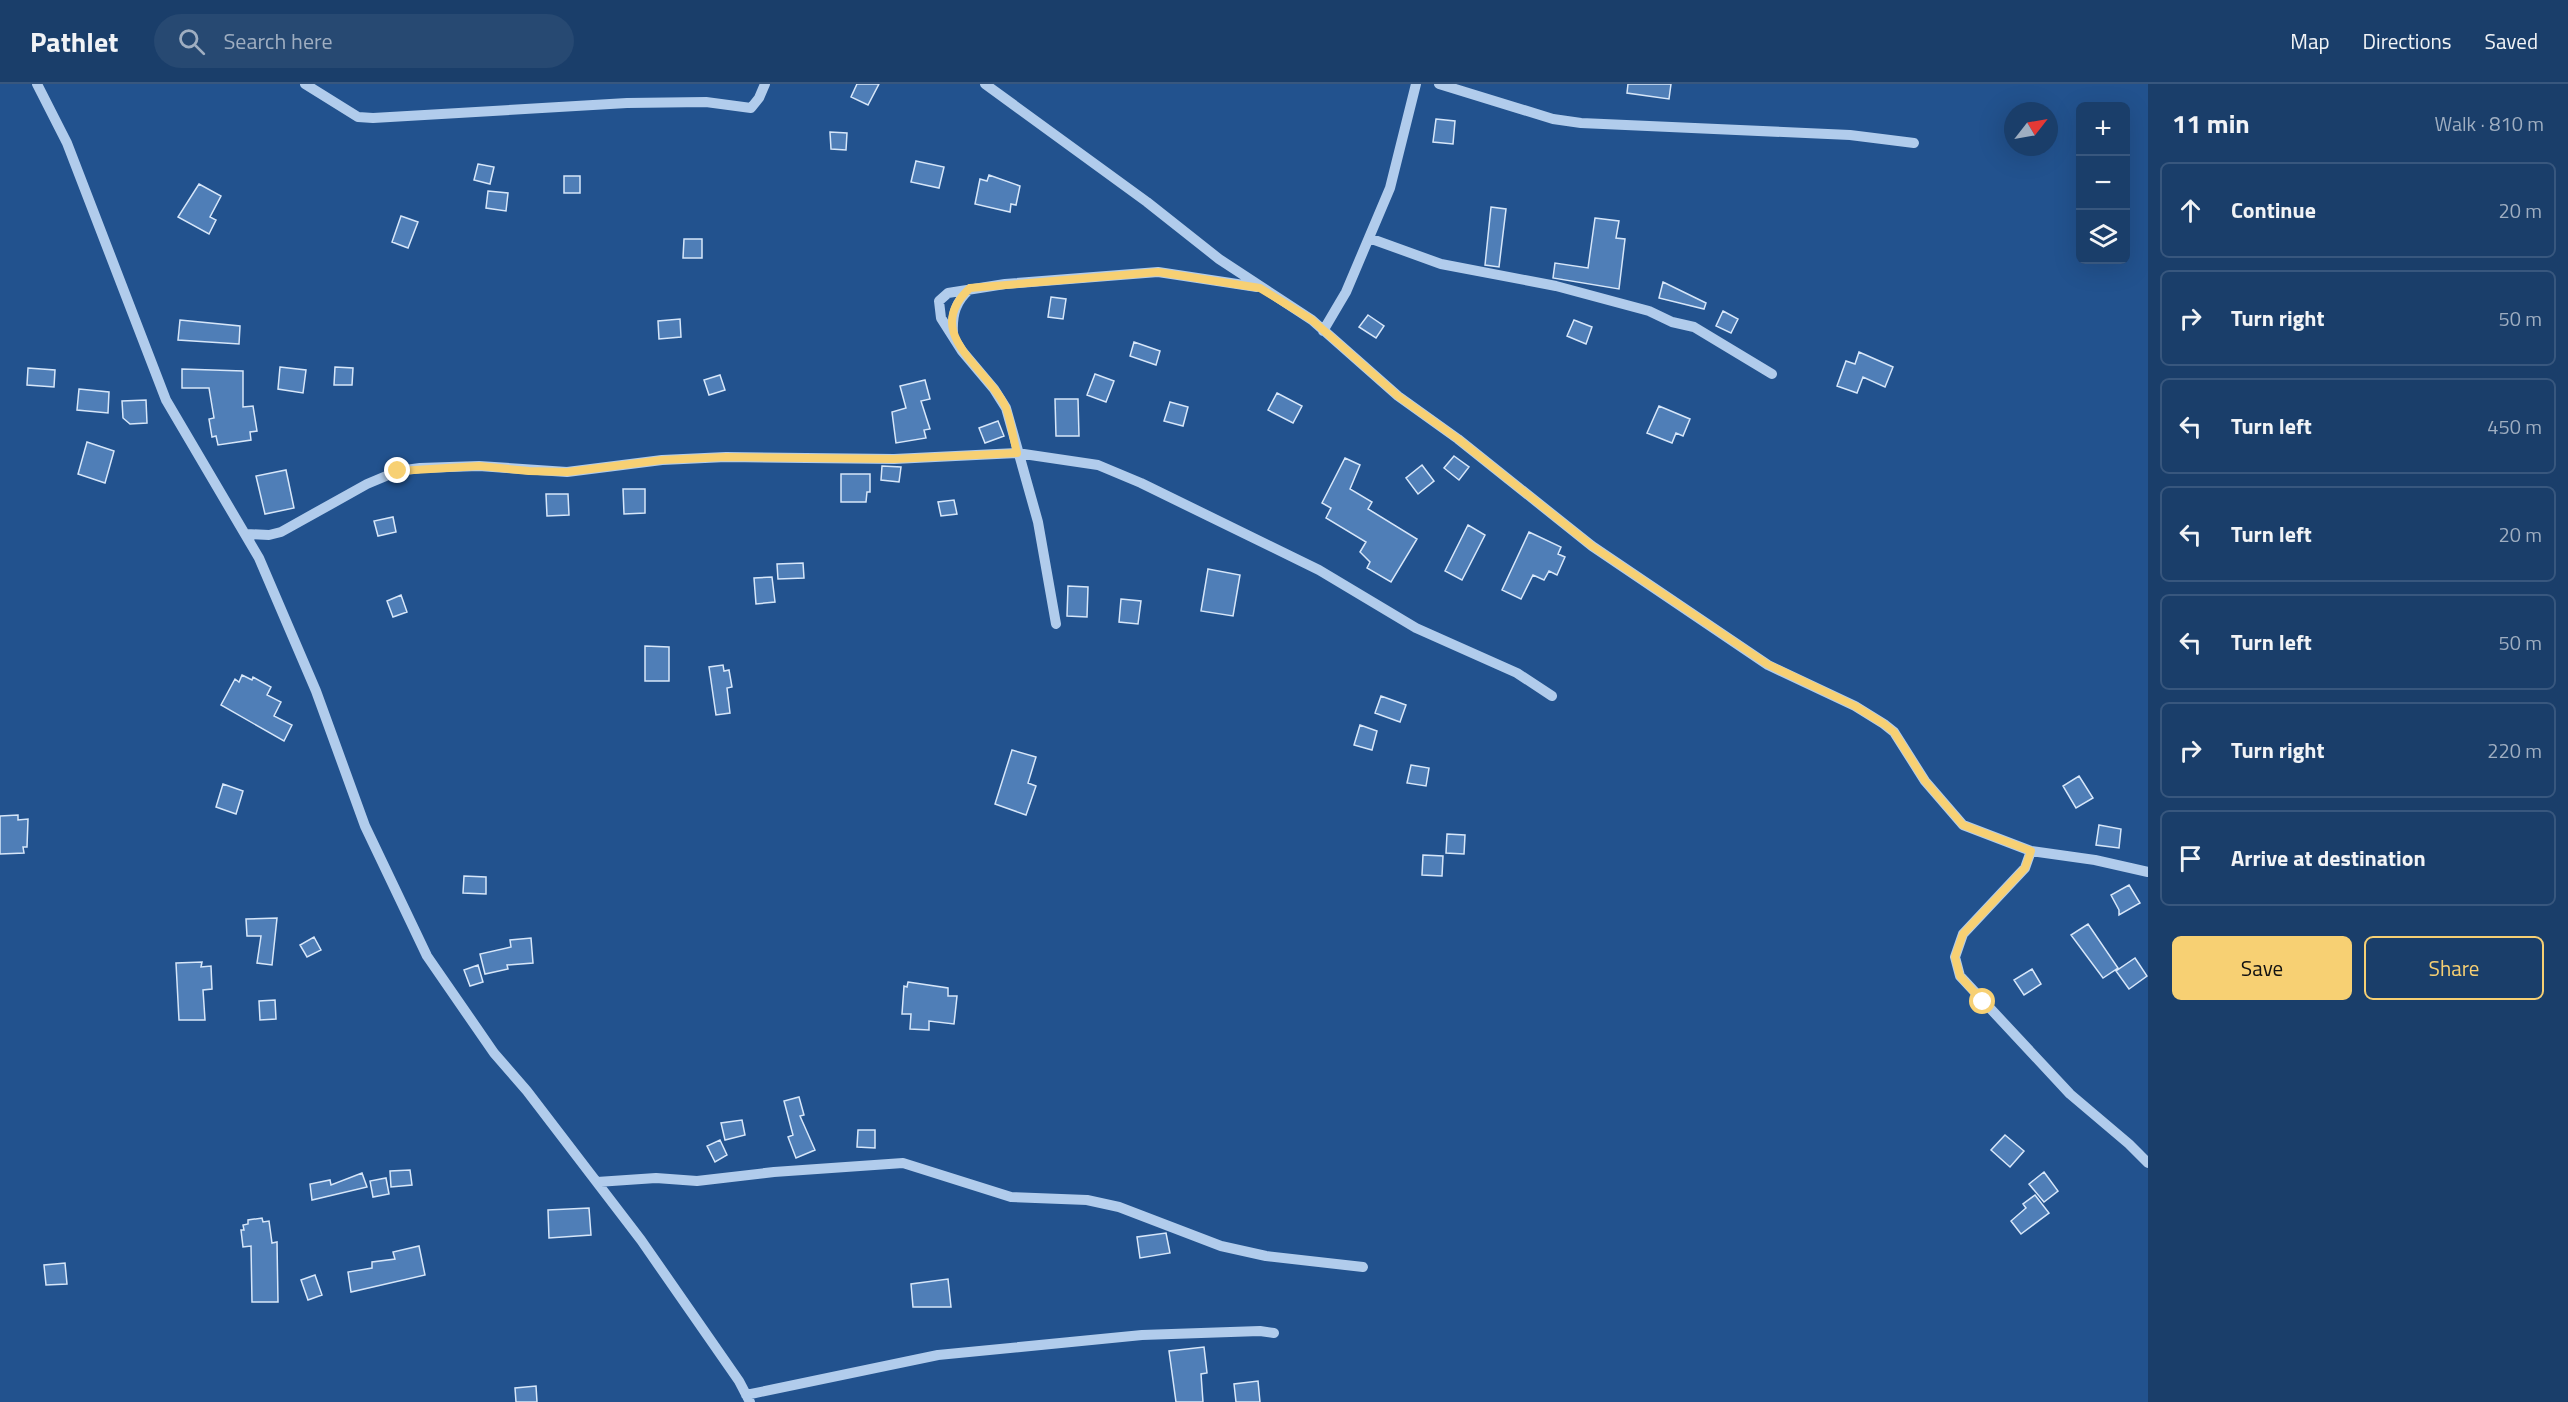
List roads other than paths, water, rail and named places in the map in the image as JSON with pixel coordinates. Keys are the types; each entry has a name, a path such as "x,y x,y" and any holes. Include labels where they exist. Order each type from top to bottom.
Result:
{"street":[{"path":"37,84 68,143 166,400 259,558 316,691 365,826 427,956 494,1053 597,1182 667,1277 748,1399 938,1355 1142,1335 1260,1331 1274,1333"},
{"path":"305,84 358,117 373,118 438,112 627,103 706,102 751,108 759,98 765,84"},
{"path":"985,84 1260,288 1295,308 1398,396 1458,439 1592,546 1767,664 1855,706 1884,724 1894,732 1925,781 1963,825 2031,851 2095,860 2148,872"},
{"path":"1323,331 1346,292 1396,171 1416,84"},
{"path":"1439,84 1553,119 1581,123 1850,135 1914,143"},
{"path":"1369,238 1441,264 1556,286 1649,311 1672,322 1694,327 1772,374"},
{"path":"1056,624 1038,522 1006,408 994,389 962,351 941,318 939,301 948,293 970,288 1158,272 1260,288"},
{"path":"953,335 952,321 959,299 970,288"},
{"path":"246,534 269,535 281,532 367,484 398,471 420,468 479,466 567,472 662,460 726,457 894,459 1017,453 1098,465 1141,483 1319,570 1416,628 1517,674 1552,696"},
{"path":"2031,851 2025,868 1963,934 1955,957 1960,976 2070,1094 2148,1163"},
{"path":"597,1182 656,1178 697,1181 774,1172 903,1163 1011,1197 1078,1199 1119,1206 1221,1246 1266,1256 1363,1267"}]}
